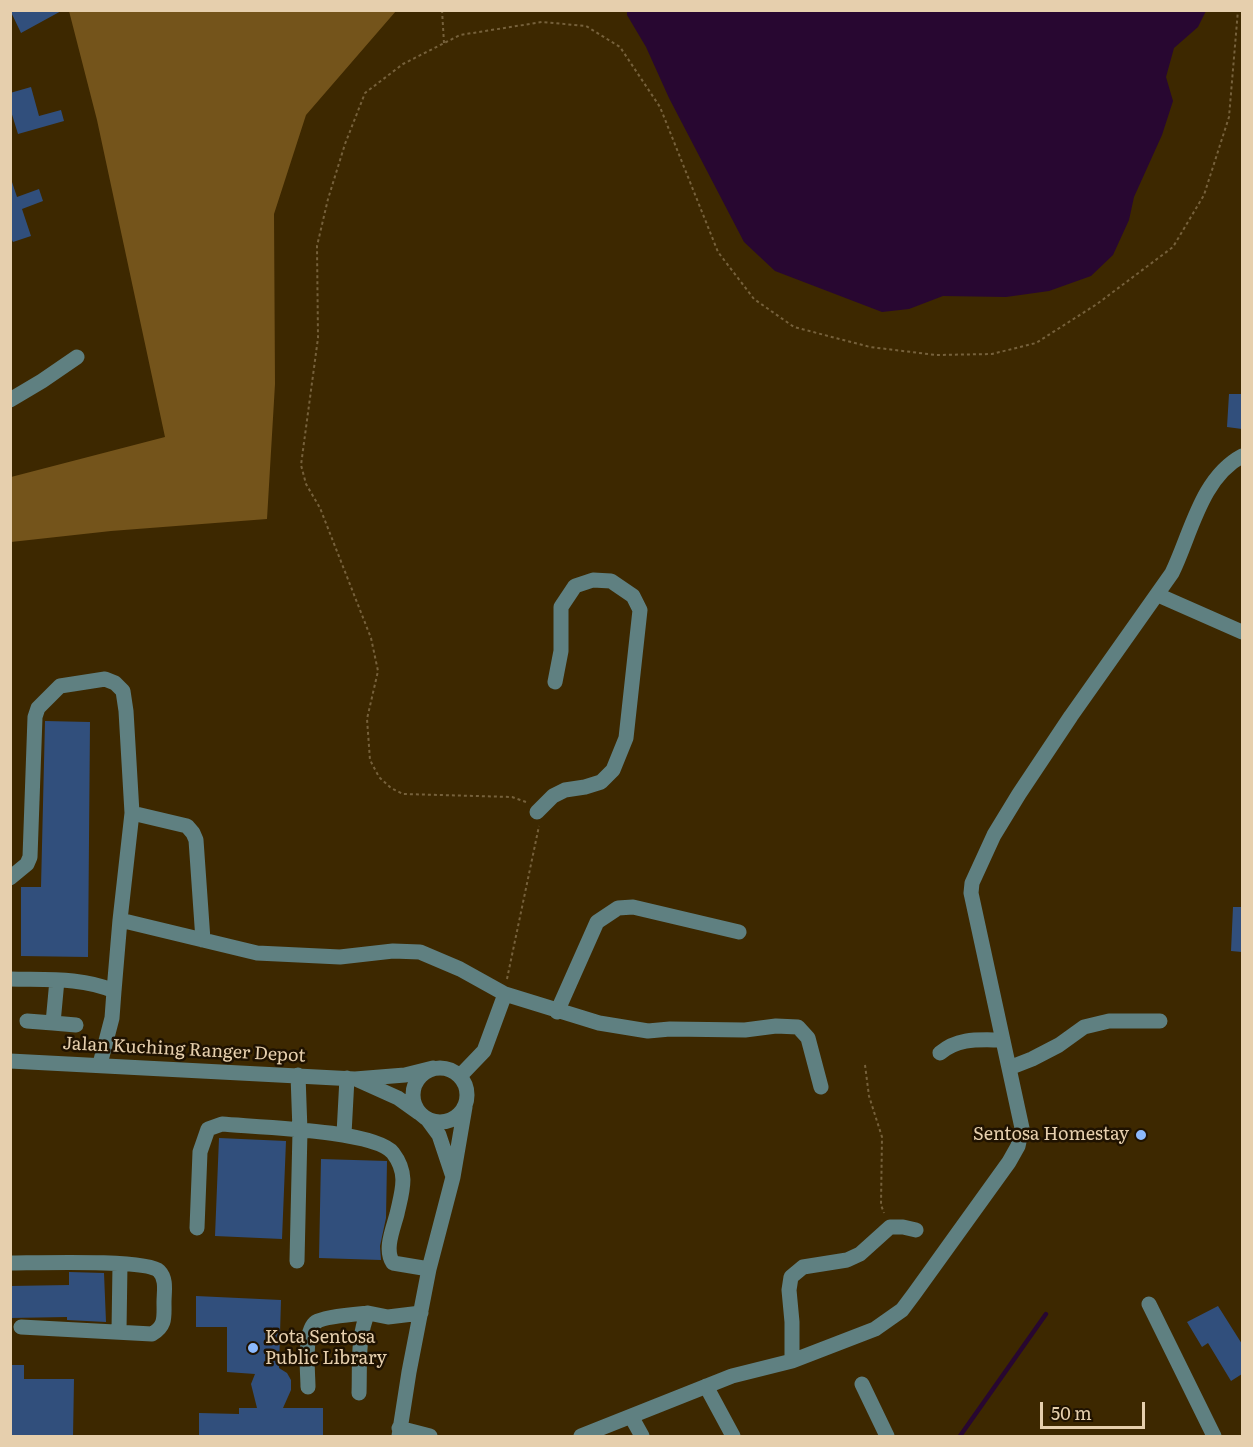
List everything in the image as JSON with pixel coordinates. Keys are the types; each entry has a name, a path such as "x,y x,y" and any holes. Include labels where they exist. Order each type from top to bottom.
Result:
{"street":[{"path":"10,400 77,357"},
{"path":"580,1437 732,1376 792,1361 875,1329 902,1310 1009,1162 1018,1146 1022,1128 972,893 972,883 994,835 1019,794 1071,716 1158,595 1183,550 1204,498 1215,480 1229,463 1242,456"},
{"path":"537,812 553,796 565,790 585,788 601,782 613,770 626,738 629,715 640,610 633,596 611,581 593,580 575,586 561,607 561,651 555,682"},
{"path":"1158,595 1242,632"},
{"path":"10,878 27,864 30,857 35,717 38,708 60,686 105,679 115,683 123,691 126,711 132,813 112,1018 100,1064"},
{"path":"132,813 187,826 194,833 203,940"},
{"path":"557,1011 597,922 618,908 633,907 739,932"},
{"path":"120,920 257,952 340,957 393,951 420,952 460,969 505,994 599,1023 648,1031 798,1027 808,1038 821,1087"},
{"path":"10,979 57,980 100,986 114,991"},
{"path":"53,1023 57,980"},
{"path":"460,1076 484,1051 505,994"},
{"path":"27,1021 76,1025"},
{"path":"1009,1068 1059,1045 1084,1027 1108,1021 1160,1021"},
{"path":"940,1053 959,1041 1003,1040"},
{"name":"Jalan Kuching Ranger Depot","path":"10,1061 351,1078"},
{"path":"433,1068 418,1078 413,1089 413,1100 439,1135 453,1177"},
{"path":"351,1078 405,1075 433,1068 451,1070 460,1076 466,1089 467,1100 453,1177 429,1269 399,1432 430,1437"},
{"path":"297,1261 300,1131 298,1076"},
{"path":"351,1078 398,1098 423,1116 444,1122 454,1119 465,1107"},
{"path":"344,1134 351,1078"},
{"path":"197,1228 200,1152 208,1129 222,1124 344,1134 376,1142 391,1151 399,1163 404,1182 389,1246 389,1257 393,1263 429,1269"},
{"path":"792,1361 789,1290 791,1277 803,1268 847,1260 860,1254 890,1227 916,1230"},
{"path":"10,1263 120,1264 154,1268 164,1279 164,1323 152,1334 21,1327"},
{"path":"119,1331 120,1264"},
{"path":"1149,1304 1214,1437"},
{"path":"308,1387 308,1339 312,1327 317,1322 346,1314 368,1313 388,1317 421,1313"},
{"path":"359,1393 363,1322 368,1313"},
{"path":"862,1384 887,1437"},
{"path":"706,1386 733,1437"},
{"path":"632,1418 641,1436"}],"path":[{"path":"442,10 444,43"},
{"path":"505,994 509,965 539,826 537,812 528,803 512,797 403,794 391,788 379,777 370,760 367,719 378,671 373,649 320,508 306,484 301,465 318,338 317,246 345,144 365,93 404,64 460,35 542,22 586,26 620,47 660,107 718,252 754,299 794,327 870,347 936,355 992,354 1036,343 1097,304 1173,247 1204,195 1229,117 1238,10"},
{"path":"865,1065 869,1095 882,1137 882,1205 890,1227"}],"shaded area":[{"path":"627,10 1206,11 1198,27 1174,48 1166,77 1173,101 1162,135 1134,197 1129,220 1113,255 1091,276 1049,291 1006,297 943,296 909,309 882,312 775,271 744,242 669,98 646,47 627,15"},
{"path":"69,11 396,11 306,115 274,214 275,384 267,519 111,531 11,542 11,477 165,437 97,120"}],"building":[{"path":"10,10 63,10 21,33"},
{"path":"31,87 39,116 61,110 64,121 18,134 10,108 10,93"},
{"path":"10,182 12,182 17,197 39,189 43,201 22,209 31,236 13,242 10,236"},
{"path":"1229,394 1242,394 1242,429 1227,427"},
{"path":"45,721 90,722 88,957 21,956 21,887 41,887"},
{"path":"1233,907 1242,907 1242,952 1231,951"},
{"path":"219,1138 286,1141 282,1239 215,1236"},
{"path":"321,1159 387,1161 386,1218 380,1246 381,1260 319,1258"},
{"path":"69,1272 104,1273 106,1322 67,1320 67,1317 10,1318 10,1286 69,1285"},
{"name":"Kota Sentosa Public Library","path":"196,1296 281,1300 279,1368 287,1373 291,1380 291,1390 283,1408 323,1408 323,1437 199,1437 199,1413 239,1414 239,1408 257,1408 251,1384 255,1374 227,1372 227,1327 196,1327"},
{"path":"1218,1306 1242,1344 1242,1374 1231,1381 1208,1343 1202,1347 1187,1322"},
{"path":"10,1365 24,1365 24,1379 74,1379 73,1437 10,1437"}],"waterway":[{"path":"960,1436 1046,1314"}],"place":[{"name":"Sentosa Homestay","path":"1141,1135"},
{"name":"Kota Sentosa Public Library","path":"253,1348"}]}
